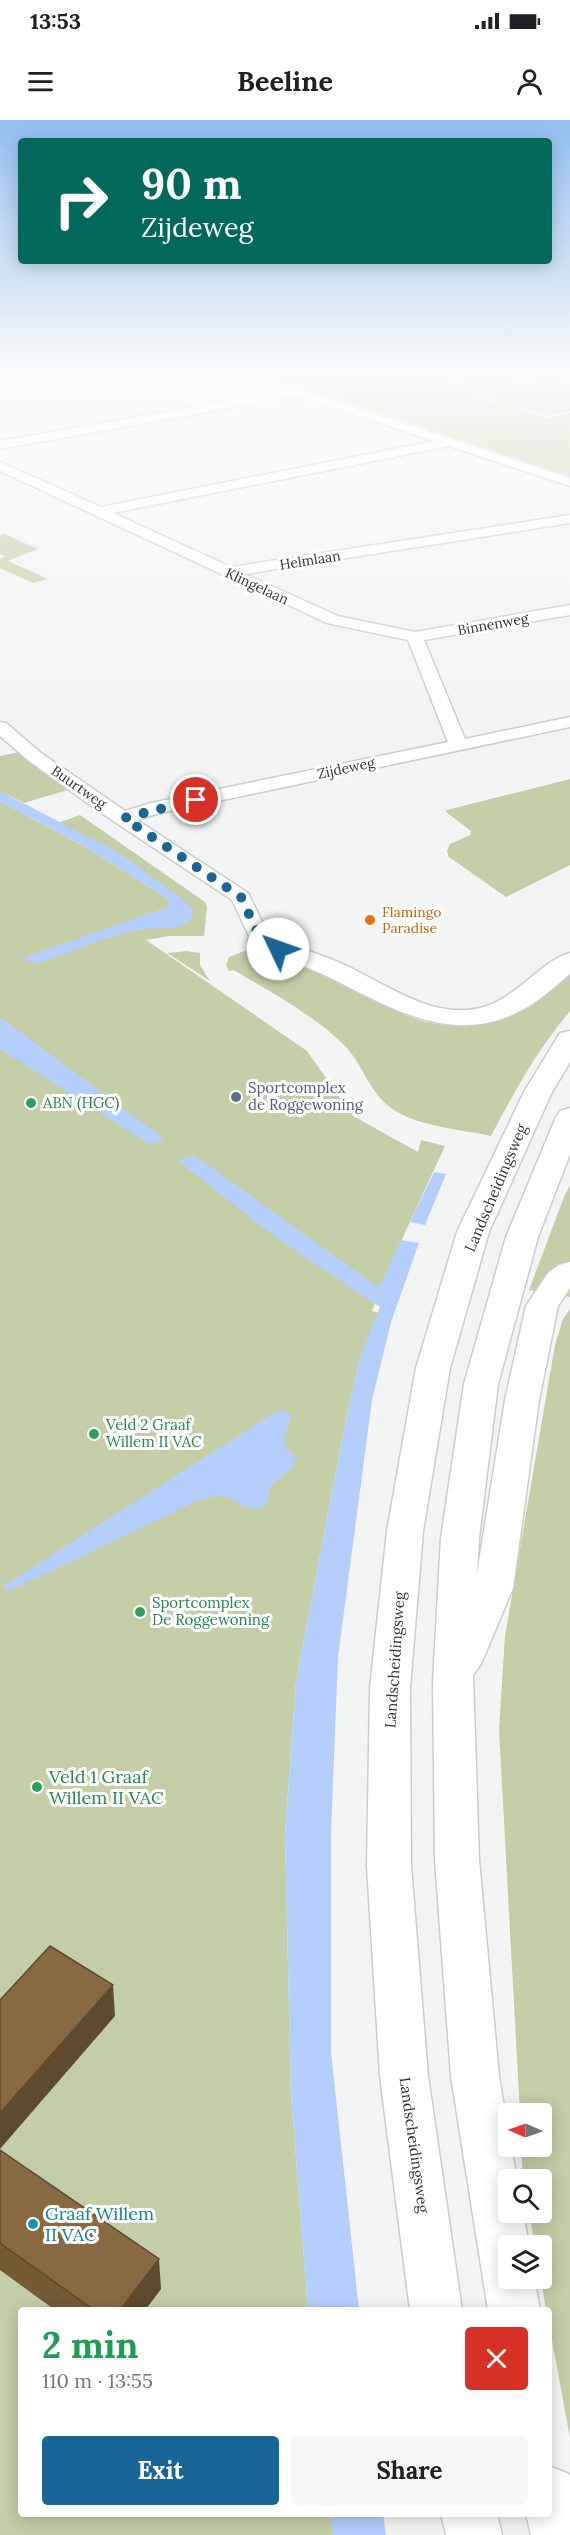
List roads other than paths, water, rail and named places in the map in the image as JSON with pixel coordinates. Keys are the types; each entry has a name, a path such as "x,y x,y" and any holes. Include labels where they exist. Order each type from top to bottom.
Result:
{"main road":[{"path":"261,940 278,949 333,969 408,1009 447,1017 480,1016 502,1010 570,961"},
{"name":"Landscheidingsweg","path":"436,2307 404,2076 388,1866 390,1688 405,1531 433,1368 473,1232 538,1092 570,1039"},
{"path":"514,2307 475,2076 457,1860 453,1682 460,1538 481,1384 522,1237 570,1117"},
{"path":"453,1682 494,1588 522,1400 542,1306 559,1280 570,1272"},
{"path":"552,2506 559,2535"},
{"path":"470,2517 474,2535"}],"street":[{"name":"Klingelaan","path":"44,487 333,620 415,637"},
{"path":"98,512 226,487"},
{"name":"Helmlaan","path":"228,572 570,519"},
{"name":"Binnenweg","path":"415,637 570,610"},
{"path":"415,637 458,744"},
{"name":"Zijdeweg","path":"124,818 151,809 570,722"},
{"name":"Buurtweg","path":"0,727 35,757 241,897 261,940"}],"water":[{"path":"0,791 117,852 185,901 193,910 191,920 176,927 140,929 120,934 39,963 25,959 28,956 169,907 169,899 89,849 0,801"},
{"path":"0,1017 164,1139 151,1145 0,1049"},
{"path":"194,1155 379,1288 401,1240 419,1243 391,1322 372,1400 338,1657 331,1833 331,2052 359,2307 308,2307 291,2094 285,1834 296,1681 346,1419 360,1358 380,1307 278,1239 178,1161"},
{"path":"434,1172 446,1174 425,1225 410,1222"},
{"path":"277,1411 286,1411 291,1416 284,1441 285,1447 296,1457 293,1467 271,1485 268,1500 262,1508 248,1508 224,1496 203,1499 9,1591 2,1587"},
{"path":"330,2517 383,2517 386,2535 333,2535"}],"place":[{"name":"Flamingo Paradise","path":"370,920"},
{"name":"Sportcomplex de Roggewoning","path":"236,1097"},
{"name":"ABN (HGC)","path":"31,1103"},
{"name":"Veld 2 Graaf Willem II VAC","path":"94,1434"},
{"name":"Sportcomplex De Roggewoning","path":"140,1612"},
{"name":"Veld 1 Graaf Willem II VAC","path":"37,1787"},
{"name":"Graaf Willem II VAC","path":"33,2224"}]}
